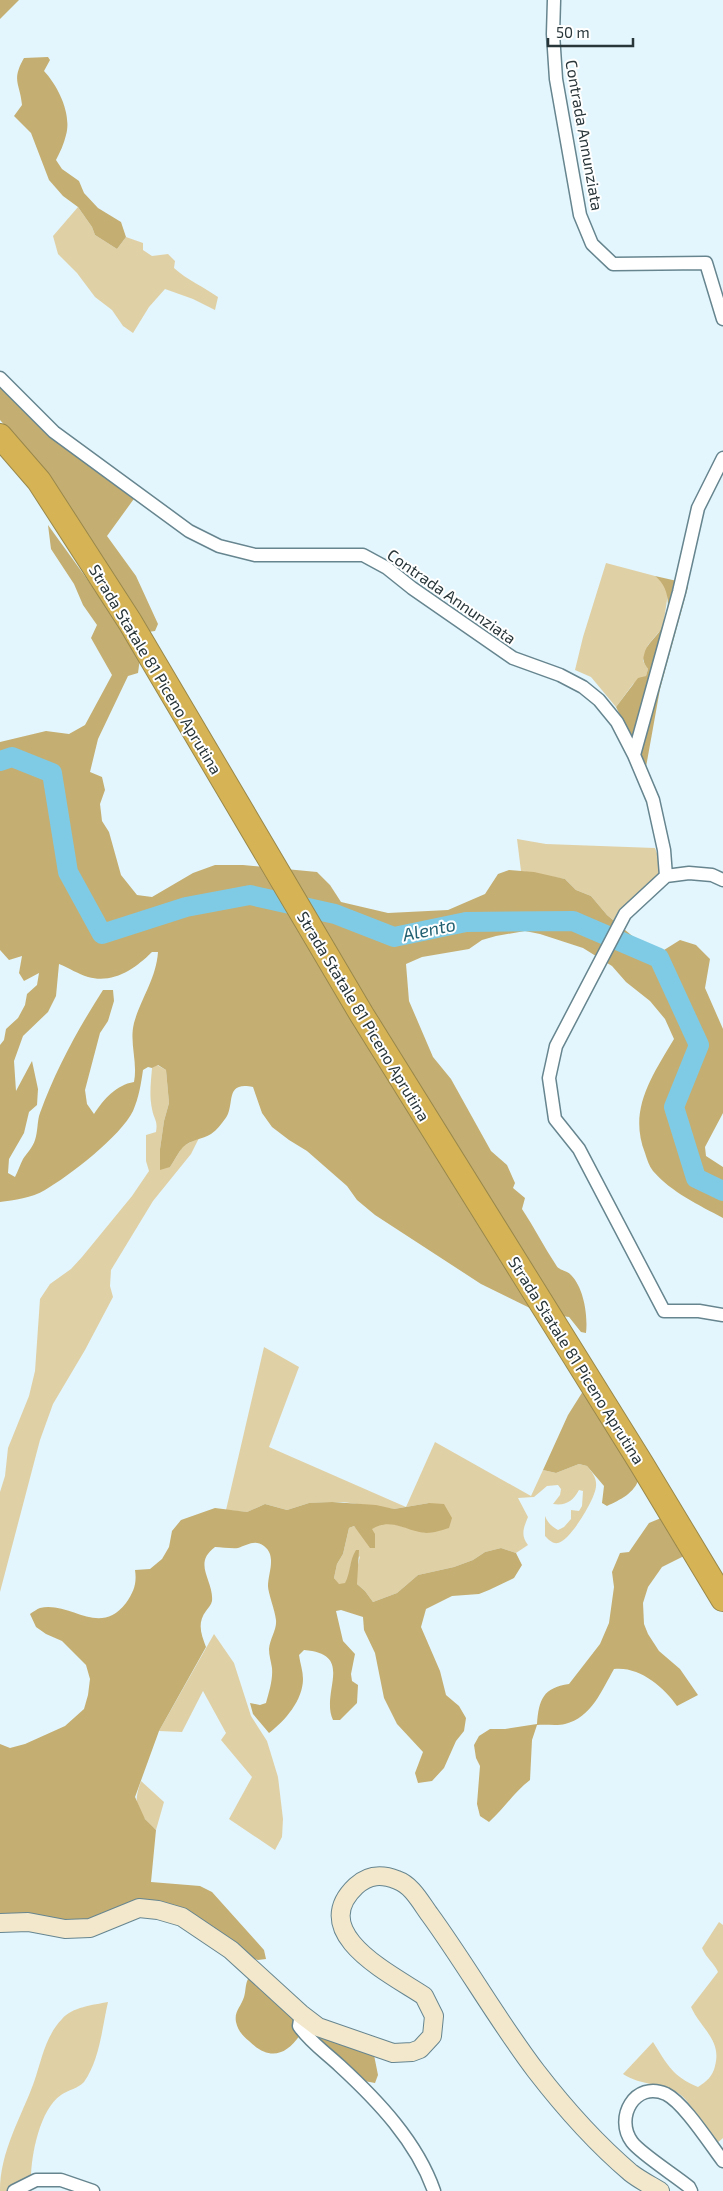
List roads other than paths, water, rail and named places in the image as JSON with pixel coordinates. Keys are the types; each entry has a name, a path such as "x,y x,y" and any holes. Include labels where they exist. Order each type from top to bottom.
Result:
{"highway":[{"name":"Strada Statale 81 Piceno Aprutina","path":"0,436 39,482 130,622 362,1016 641,1463 723,1599"}],"main road":[{"path":"0,1923 28,1922 65,1929 90,1928 139,1908 158,1910 182,1917 232,1950 301,2014 318,2027 393,2053 412,2052 426,2044 432,2036 435,2022 433,2012 424,1996 370,1961 348,1940 341,1924 341,1907 351,1891 359,1883 374,1875 385,1875 405,1883 440,1929 536,2071 601,2146 633,2174 660,2191"}],"street":[{"name":"Contrada Annunziata","path":"554,0 552,34 556,79 580,215 592,244 613,264 706,263 723,319"},
{"name":"Contrada Annunziata","path":"0,378 54,432 189,531 203,539 255,555 363,555 387,568 412,588 506,654 560,675 583,687 599,700 617,722 634,755 653,800 664,850 666,876"},
{"path":"634,755 679,592 698,508 723,458"},
{"path":"723,880 712,875 666,876 625,914 556,1046 549,1078 555,1119 579,1149 664,1311 699,1311 723,1315"},
{"path":"301,2014 299,2026 309,2040 340,2066 405,2134 434,2191"},
{"path":"691,2191 690,2187 633,2143 626,2126 627,2110 631,2101 645,2092 657,2091 674,2099 723,2161"},
{"path":"14,2191 36,2180 61,2180 93,2191"}],"waterway":[{"name":"Alento","path":"0,761 12,757 52,773 68,872 102,934 186,907 250,895 335,914 394,937 466,922 573,921 659,958 699,1045 674,1107 696,1178 723,1191"}]}
